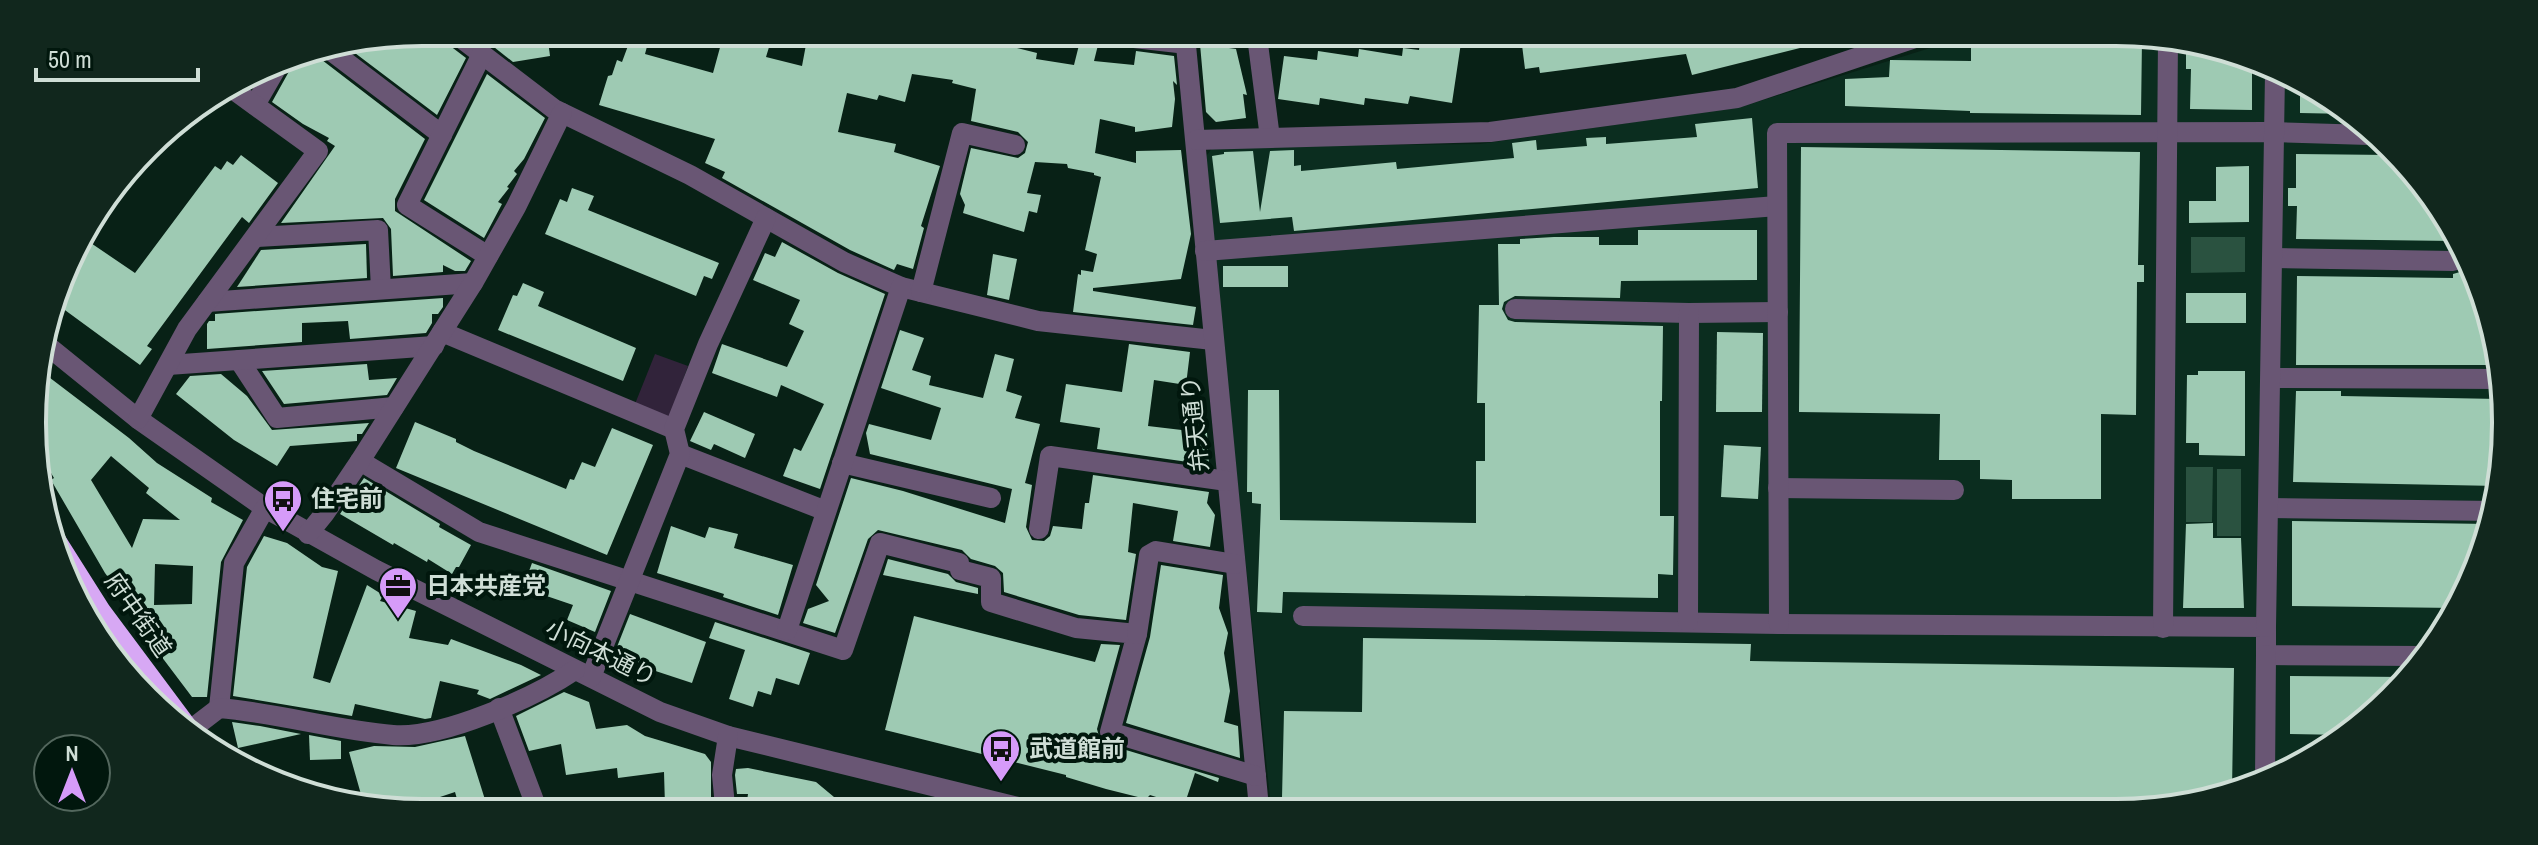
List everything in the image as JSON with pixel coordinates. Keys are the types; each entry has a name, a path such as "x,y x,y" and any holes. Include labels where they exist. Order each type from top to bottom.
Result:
{"highway":[{"name":"府中街道","path":"87,593 157,690"}],"street":[{"path":"471,46 562,113 690,175 844,262 911,289 1038,321 1213,340"},
{"name":"弁天通り","path":"1187,46 1258,799"},
{"path":"1258,46 1270,138"},
{"path":"1196,140 1490,132 1737,98 1867,46"},
{"path":"2163,628 2168,50"},
{"path":"482,54 407,205 488,256"},
{"path":"338,56 442,135"},
{"path":"255,105 270,78"},
{"path":"2265,768 2275,82"},
{"path":"138,419 187,329 318,151 239,94"},
{"path":"308,534 360,461 473,283 548,153 562,113"},
{"path":"1779,624 1777,133 2273,132 2359,135"},
{"path":"787,630 842,463 911,289 962,133 1015,145"},
{"path":"1205,251 1777,206"},
{"path":"198,724 219,708 396,736 445,728 583,673 630,582 680,454 674,429 708,344 766,218"},
{"path":"257,237 378,230 381,289"},
{"path":"2273,258 2453,261"},
{"path":"207,302 473,283"},
{"path":"1515,309 1778,312"},
{"path":"1688,622 1689,313"},
{"path":"168,365 438,339 674,429"},
{"name":"小向本通り","path":"53,350 138,419 265,508 308,534 660,712 728,736 935,798"},
{"path":"239,360 277,418 394,407"},
{"path":"2271,378 2489,379"},
{"path":"680,454 826,511"},
{"path":"1039,529 1050,456 1227,481"},
{"path":"360,461 479,532 843,650 880,543 959,563 960,570 991,578 991,602 1076,628 1137,634"},
{"path":"842,463 991,498"},
{"path":"1778,488 1954,490"},
{"path":"219,708 234,563 265,508"},
{"path":"2268,508 2481,511"},
{"path":"1235,564 1156,551 1149,555 1137,634 1110,732 1256,776"},
{"path":"1303,616 1779,624 2266,627"},
{"path":"2266,655 2411,656"},
{"path":"499,708 533,799"},
{"path":"724,799 722,775 728,736"}],"shaded area":[{"path":"1937,46 2140,47 2189,53 2260,75 2304,96 2364,139 2414,193 2453,256 2479,325 2491,398 2489,472 2472,544 2442,611 2399,671 2364,706 2304,749 2237,779 2165,796 2116,799 1270,799 1204,159 1213,147 1480,144 1741,107"},
{"path":"2191,237 2245,237 2245,272 2191,273"},
{"path":"655,354 688,366 669,418 635,404"},
{"path":"2186,467 2213,467 2212,522 2186,522"},
{"path":"2217,469 2241,469 2241,536 2217,536"}],"building":[{"path":"450,46 466,58 437,115 354,52"},
{"path":"493,46 549,46 550,56 513,62"},
{"path":"628,46 647,46 645,54 713,73 720,46 769,46 766,57 802,66 806,46 1009,46 1037,53 1036,59 1074,65 1079,46 1098,46 1094,61 1134,65 1136,51 1174,56 1177,85 1173,81 1172,127 1135,132 1135,127 1100,119 1095,153 1136,163 1136,151 1181,150 1191,234 1181,279 1093,288 1093,291 1196,307 1193,325 1073,312 1078,274 1081,275 1081,270 1093,272 1097,254 1085,250 1101,177 1094,173 1068,168 1067,164 1035,162 1027,193 1041,195 1037,213 1029,211 1024,232 963,213 965,205 960,194 971,148 1018,158 1025,153 1028,142 1018,132 971,121 976,89 952,83 953,80 912,74 905,102 879,95 877,100 847,93 838,132 896,144 894,152 940,166 921,226 924,228 913,269 897,264 894,270 850,250 722,178 725,172 705,163 715,139 599,105 608,76 612,75 617,60 622,62"},
{"path":"1200,46 1236,49 1247,95 1243,94 1246,118 1216,122 1206,112"},
{"path":"1420,46 1461,46 1452,103 1410,96 1408,104 1365,98 1364,105 1320,98 1319,105 1278,99 1284,56 1317,60 1318,51 1358,57 1359,49 1402,56 1403,48 1419,50"},
{"path":"1522,46 1808,46 1692,75 1686,54 1540,73 1539,67 1525,69"},
{"path":"1971,46 2142,47 2141,115 1970,113 1845,106 1845,79 1889,77 1890,60 1971,61"},
{"path":"2186,52 2252,72 2252,110 2190,109 2191,69 2186,69"},
{"path":"322,60 425,139 395,199 395,211 471,261 465,271 455,271 443,265 443,272 393,276 391,229 383,218 281,223 335,146 327,141 329,138 272,102 290,70"},
{"path":"487,74 545,118 524,159 514,171 517,174 498,202 502,204 484,238 424,200"},
{"path":"2300,94 2331,114 2300,113"},
{"path":"1752,118 1758,188 1294,231 1292,217 1220,223 1212,156 1224,152 1253,151 1260,212 1270,151 1294,150 1294,166 1301,165 1301,171 1396,162 1397,169 1514,158 1512,143 1536,140 1537,150 1587,146 1586,138 1606,137 1606,144 1697,137 1695,124"},
{"path":"1801,147 2140,152 2138,265 2144,265 2144,282 2137,282 2136,415 2101,414 2101,499 2012,499 2012,480 1980,479 1980,460 1939,460 1940,414 1799,412"},
{"path":"2296,154 2381,155 2414,193 2445,241 2296,239 2297,206 2288,206 2288,188 2296,188"},
{"path":"241,155 278,183 249,223 242,217 147,346 152,349 140,365 64,309 91,243 135,273 215,166 221,170 227,161 233,165"},
{"path":"2249,166 2249,222 2189,223 2189,201 2216,201 2216,167"},
{"path":"572,188 594,196 588,210 719,263 712,279 704,276 696,296 545,234 560,199 567,202"},
{"path":"1638,230 1757,230 1757,280 1621,281 1620,298 1515,296 1504,302 1502,309 1508,320 1515,322 1663,326 1660,516 1674,516 1673,575 1658,574 1658,598 1283,592 1282,613 1257,612 1261,504 1252,503 1252,492 1247,492 1248,390 1279,390 1280,520 1476,523 1476,461 1485,461 1485,403 1477,403 1479,305 1499,305 1498,244 1520,244 1520,239 1599,237 1599,245 1638,245"},
{"path":"782,242 838,273 885,294 820,489 783,476 794,448 801,451 824,404 781,385 777,397 712,373 722,344 787,367 804,331 789,324 800,300 753,280 765,253 775,257"},
{"path":"366,244 367,278 237,287 261,250"},
{"path":"993,254 1017,259 1009,300 987,295"},
{"path":"1223,266 1288,266 1288,287 1223,287"},
{"path":"2460,272 2472,301 2488,365 2296,365 2297,276 2453,278 2453,274"},
{"path":"523,283 544,292 538,306 636,348 623,381 498,330 513,295 517,296"},
{"path":"2186,293 2246,293 2246,323 2186,323"},
{"path":"443,298 443,307 438,314 432,314 432,323 426,333 350,339 348,321 302,323 302,342 207,349 207,324 215,321 215,314"},
{"path":"900,330 924,338 912,370 931,376 929,385 983,398 995,354 1014,359 1006,391 1022,396 1015,418 1040,424 1025,483 1032,485 1026,527 1032,540 1044,541 1050,536 1053,526 1082,529 1093,475 1209,492 1207,503 1215,515 1210,547 1173,541 1178,511 1133,503 1128,552 1136,554 1126,620 1079,615 1004,592 1003,573 995,566 971,559 962,550 878,530 868,539 835,633 803,623 808,609 829,601 816,585 851,478 1005,523 1012,489 870,454 866,433 869,424 931,440 941,408 881,388"},
{"path":"1717,332 1763,333 1762,412 1716,412"},
{"path":"1129,344 1190,352 1186,385 1154,380 1148,426 1207,433 1209,465 1097,449 1100,428 1060,422 1066,384 1122,392"},
{"path":"367,364 369,380 397,378 387,395 284,404 262,371"},
{"path":"2198,371 2245,371 2245,456 2199,455 2199,443 2186,443 2187,375 2198,375"},
{"path":"221,374 247,396 272,430 369,423 362,434 357,434 357,441 290,446 277,466 234,440 176,394 190,376"},
{"path":"49,377 157,463 212,498 211,502 243,520 221,562 207,697 192,697 153,641 153,648 130,596 122,596 105,573 51,480 54,478 49,469 47,447","holes":["111,456 149,488 146,493 180,520 143,519 132,548 91,480","155,564 193,566 192,604 154,605"]},
{"path":"2296,391 2341,391 2341,396 2491,399 2487,486 2293,482"},
{"path":"704,412 755,434 745,458 714,444 711,450 690,441"},
{"path":"415,422 456,439 456,442 474,451 566,489 582,462 595,467 612,428 653,445 607,555 396,468"},
{"path":"1724,445 1761,447 1758,499 1721,497"},
{"path":"364,478 471,545 452,574 340,514"},
{"path":"2292,521 2478,524 2463,567 2444,608 2292,606"},
{"path":"2213,523 2213,538 2241,538 2244,608 2183,608 2186,524"},
{"path":"671,526 705,538 709,527 738,534 734,548 793,565 778,615 657,573"},
{"path":"264,536 287,543 322,567 338,571 313,678 330,683 367,585 383,595 380,601 416,611 409,638 448,645 451,639 541,675 490,699 477,694 479,690 440,681 431,718 425,719 355,704 352,716 233,696 247,567"},
{"path":"888,559 948,574 956,582 978,588 978,594 883,575"},
{"path":"532,563 611,591 595,632 567,620 573,605 523,588"},
{"path":"1161,565 1223,575 1219,608 1228,633 1224,653 1230,691 1224,722 1238,726 1240,758 1126,723 1150,637"},
{"path":"630,614 706,642 692,683 613,657"},
{"path":"914,616 1095,662 1101,644 1120,645 1097,729 1100,740 1219,778 1218,782 1195,773 1186,799 1162,799 1150,795 1146,799 1066,775 885,730"},
{"path":"715,622 810,653 799,685 776,678 771,695 758,691 753,707 729,699 745,650 709,638"},
{"path":"1363,638 1751,644 1750,661 2234,668 2232,780 2189,792 2140,798 1282,798 1284,711 1362,712"},
{"path":"2290,676 2393,677 2364,706 2327,735 2290,734"},
{"path":"564,692 589,702 596,729 627,725 645,736 705,754 711,762 711,799 665,799 664,772 618,778 617,768 566,775 561,744 529,751 516,716"},
{"path":"232,722 260,726 301,734 238,748"},
{"path":"309,735 341,741 341,759 310,760"},
{"path":"465,736 485,799 457,799 455,792 434,799 361,794 349,752 374,746 415,747"},
{"path":"748,768 816,782 836,799 747,799 748,794 737,794 736,769"}],"place":[{"name":"住宅前","path":"283,533"},
{"name":"日本共産党","path":"398,620"},
{"name":"武道館前","path":"1001,783"}]}
